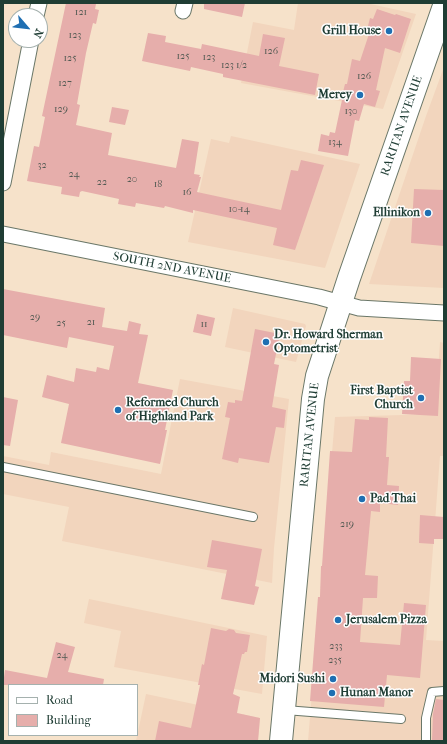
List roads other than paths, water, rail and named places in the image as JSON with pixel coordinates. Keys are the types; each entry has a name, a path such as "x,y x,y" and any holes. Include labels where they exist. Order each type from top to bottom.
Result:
{"main road":[{"name":"RARITAN AVENUE","path":"281,741 312,399 317,376 444,6"}],"street":[{"path":"3,183 29,48"},
{"name":"SOUTH 2ND AVENUE","path":"3,234 311,295 359,308 444,313"}],"lane":[{"path":"3,467 254,517"},
{"path":"426,741 426,718 432,692 444,691"},
{"path":"284,710 401,719"}],"place":[{"name":"Grill House","path":"389,31"},
{"name":"Merey","path":"360,95"},
{"name":"Ellinikon","path":"428,213"},
{"name":"Dr. Howard Sherman Optometrist","path":"266,342"},
{"name":"First Baptist Church","path":"421,398"},
{"name":"Reformed Church of Highland Park","path":"118,410"},
{"name":"Pad Thai","path":"362,499"},
{"name":"Jerusalem Pizza","path":"338,620"},
{"name":"Midori Sushi","path":"333,679"},
{"name":"Hunan Manor","path":"332,693"}]}
